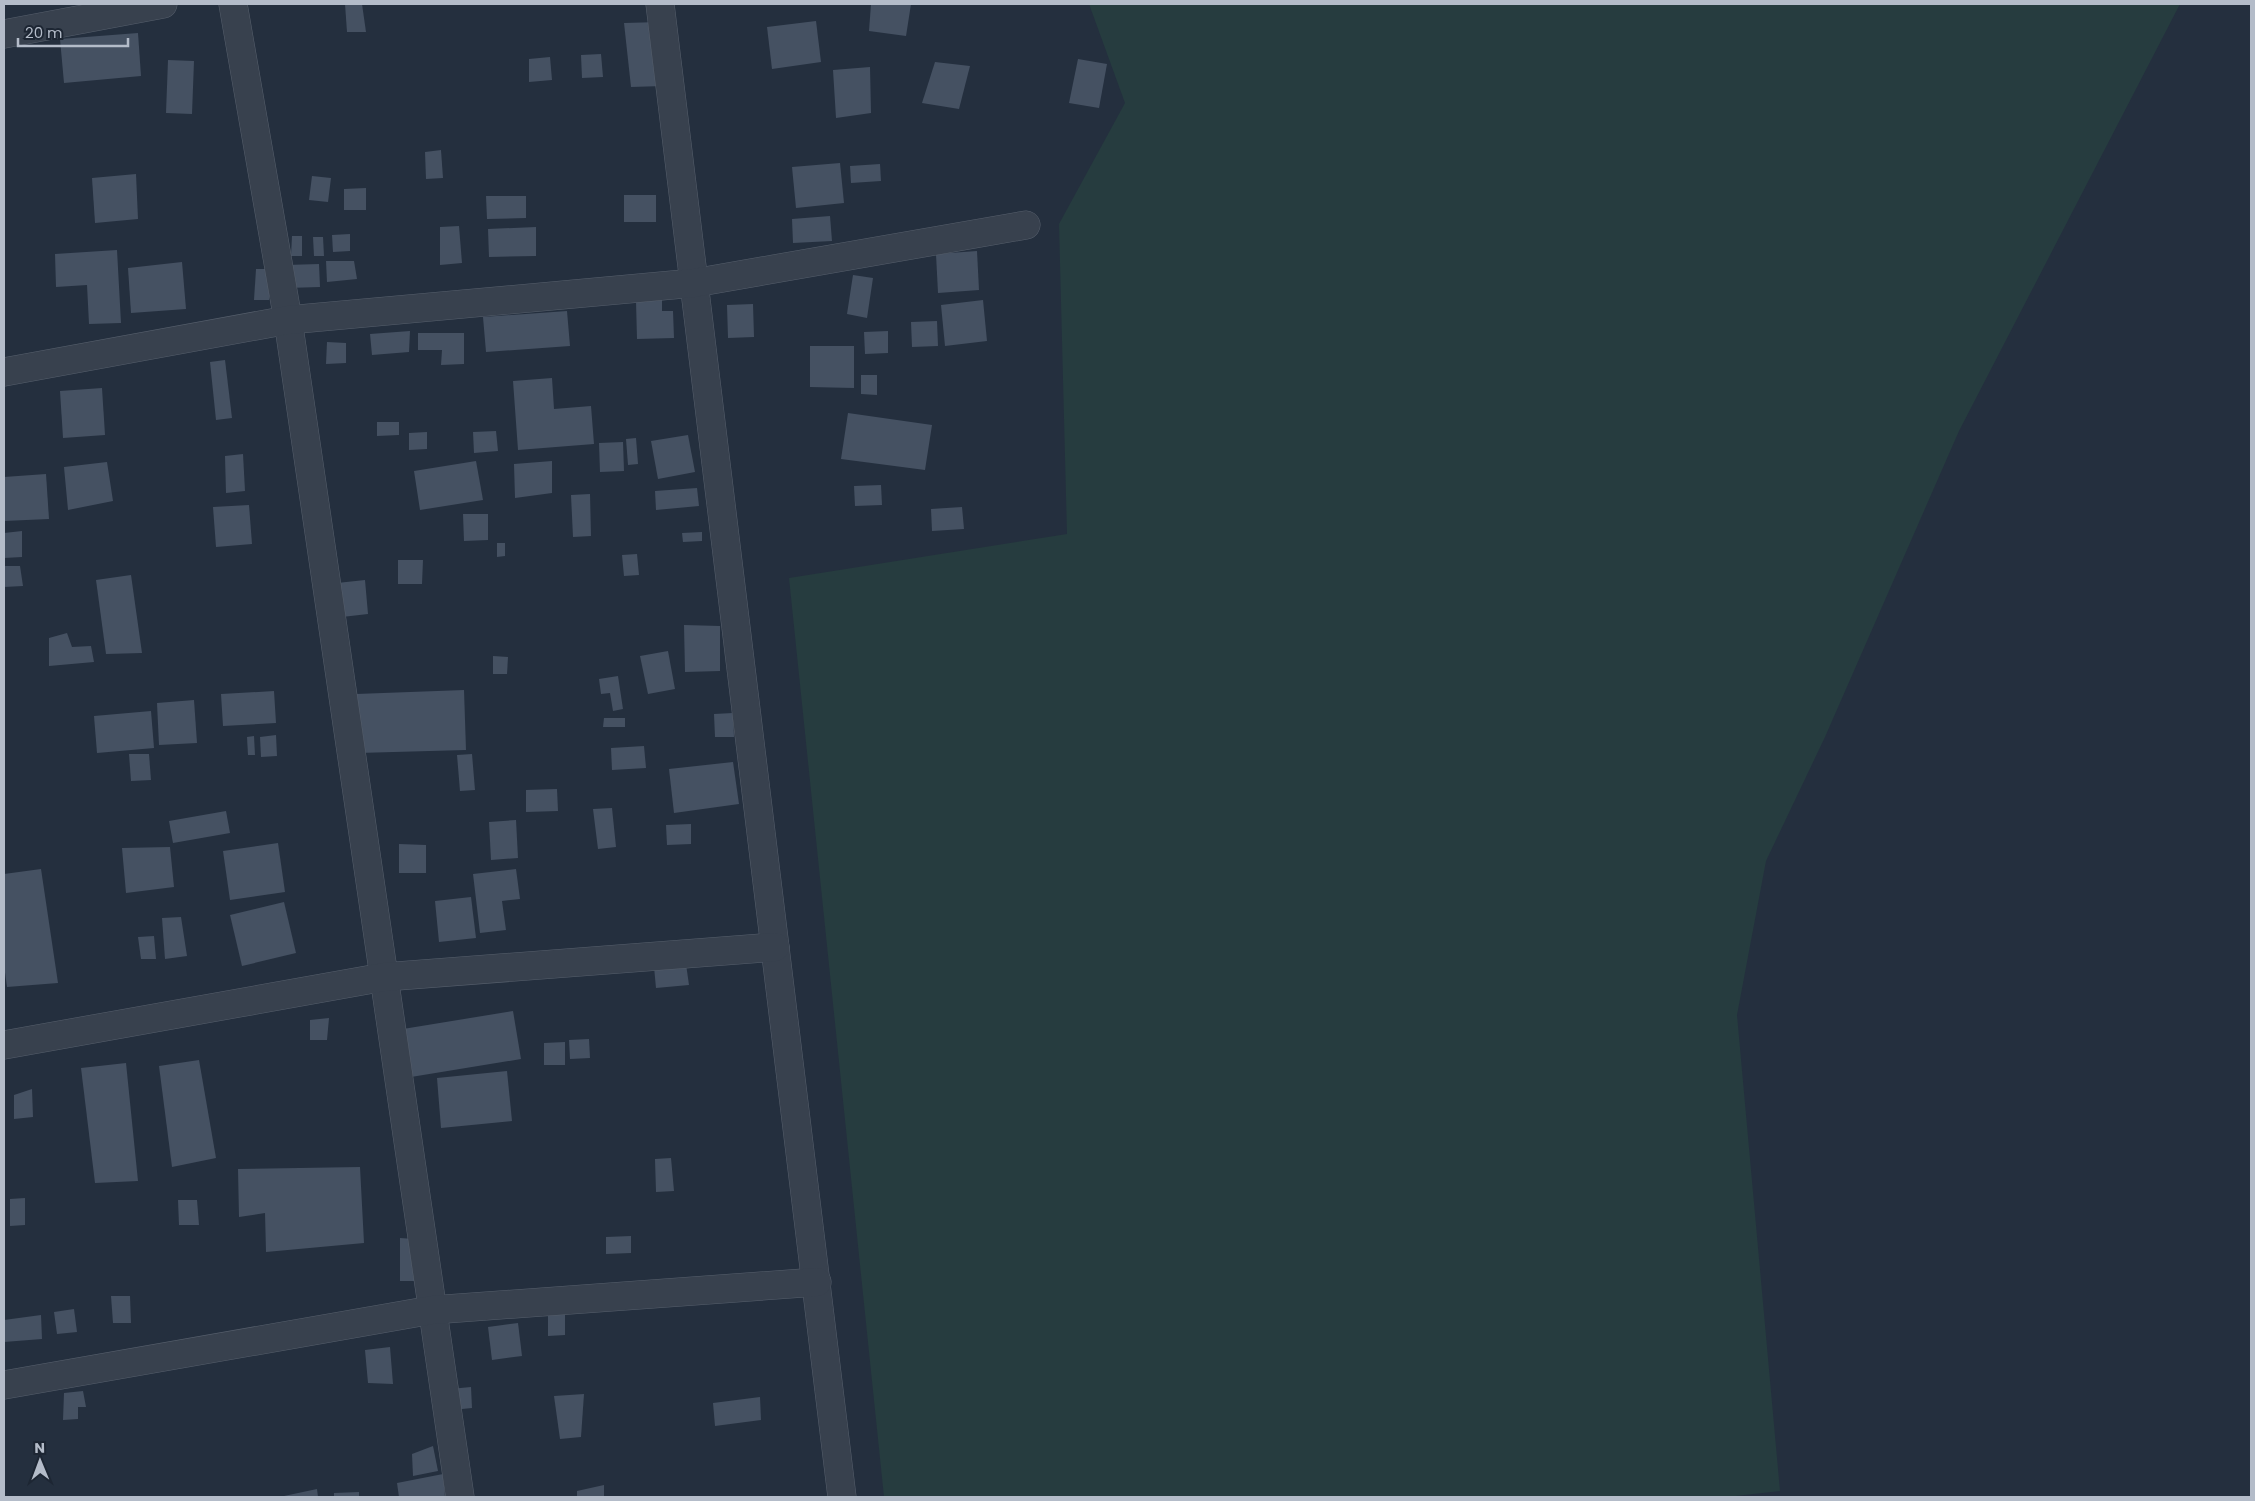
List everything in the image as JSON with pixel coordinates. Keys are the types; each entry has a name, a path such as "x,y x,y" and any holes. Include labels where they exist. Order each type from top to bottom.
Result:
{"street":[{"path":"4,34 163,4"},
{"path":"233,4 288,320 460,1497"},
{"path":"660,4 842,1497"},
{"path":"4,372 288,320 694,283 1026,225"},
{"path":"4,1045 384,977 775,948"},
{"path":"4,1385 432,1310 817,1282"}],"green space":[{"path":"1089,4 2180,4 1959,431 1825,737 1766,861 1737,1015 1780,1491 1727,1497 884,1497 789,578 1067,534 1059,224 1125,103"}],"building":[{"path":"345,4 362,4 366,32 347,32"},
{"path":"871,4 911,4 906,36 869,31"},
{"path":"816,21 821,62 772,69 767,27"},
{"path":"660,22 663,86 631,87 624,23"},
{"path":"138,33 141,76 64,83 60,39"},
{"path":"601,54 603,77 582,78 581,55"},
{"path":"550,57 552,80 529,82 529,59"},
{"path":"1078,59 1107,64 1099,108 1069,103"},
{"path":"168,60 194,61 192,114 166,113"},
{"path":"935,62 970,66 959,109 922,103"},
{"path":"870,67 871,113 836,118 833,70"},
{"path":"441,150 443,178 426,179 425,152"},
{"path":"840,163 844,203 796,208 792,167"},
{"path":"880,164 881,181 851,183 850,166"},
{"path":"136,174 138,219 95,223 92,178"},
{"path":"312,176 331,178 328,202 309,200"},
{"path":"366,188 366,210 344,210 344,189"},
{"path":"624,195 656,195 656,222 624,222"},
{"path":"486,196 526,196 526,218 487,219"},
{"path":"830,216 832,241 793,243 792,219"},
{"path":"459,226 462,263 440,265 440,227"},
{"path":"536,227 536,256 489,257 488,229"},
{"path":"350,234 350,251 333,252 332,235"},
{"path":"292,236 302,236 302,256 291,256"},
{"path":"313,237 323,237 324,256 314,256"},
{"path":"117,250 121,323 89,324 87,285 56,287 55,254"},
{"path":"977,251 979,290 938,293 936,254"},
{"path":"326,261 354,261 357,279 327,282"},
{"path":"182,262 186,309 131,313 128,268"},
{"path":"319,264 320,287 287,288 286,265"},
{"path":"256,269 270,269 269,300 254,300"},
{"path":"853,275 873,278 867,318 847,314"},
{"path":"662,300 662,311 673,311 674,338 637,339 636,301"},
{"path":"983,300 987,341 945,346 941,305"},
{"path":"753,304 754,337 728,338 727,305"},
{"path":"567,311 570,346 486,352 483,317"},
{"path":"937,321 938,346 912,347 911,322"},
{"path":"410,331 409,352 372,355 370,334"},
{"path":"888,331 888,353 865,354 864,332"},
{"path":"418,333 464,333 464,364 441,365 442,350 418,350"},
{"path":"327,342 346,343 346,363 326,364"},
{"path":"810,346 854,346 854,388 810,387"},
{"path":"225,360 232,418 216,420 210,362"},
{"path":"861,375 877,375 877,395 861,394"},
{"path":"552,378 554,409 591,406 594,444 518,450 513,381"},
{"path":"102,388 105,435 63,438 60,391"},
{"path":"848,413 932,425 925,470 841,459"},
{"path":"377,422 399,422 399,435 377,436"},
{"path":"496,431 498,451 474,453 473,432"},
{"path":"427,432 427,449 409,450 409,433"},
{"path":"688,435 695,472 658,479 651,441"},
{"path":"636,438 638,464 628,465 626,439"},
{"path":"623,442 624,471 600,472 599,443"},
{"path":"243,454 245,491 226,493 225,456"},
{"path":"476,461 483,500 420,510 414,471"},
{"path":"552,461 552,493 515,498 514,464"},
{"path":"107,462 113,501 68,510 64,467"},
{"path":"46,474 49,519 4,521 4,477"},
{"path":"881,485 882,505 855,506 854,486"},
{"path":"697,488 699,506 656,510 655,491"},
{"path":"590,494 591,536 573,537 571,495"},
{"path":"249,505 252,544 216,547 213,507"},
{"path":"962,507 964,529 932,531 931,509"},
{"path":"463,514 488,514 488,540 464,541"},
{"path":"22,531 22,557 4,558 4,533"},
{"path":"702,532 702,541 683,542 682,533"},
{"path":"497,543 505,543 505,556 497,557"},
{"path":"637,554 639,575 624,576 622,555"},
{"path":"398,560 423,560 422,584 398,584"},
{"path":"4,566 20,566 23,586 4,587"},
{"path":"131,575 142,653 106,654 96,580"},
{"path":"365,580 368,614 342,617 337,583"},
{"path":"684,625 720,626 720,671 685,672"},
{"path":"67,633 72,647 91,646 94,662 49,666 49,638"},
{"path":"668,651 675,689 648,694 640,656"},
{"path":"493,656 508,657 507,674 493,674"},
{"path":"618,676 623,709 613,711 610,693 601,694 599,679"},
{"path":"464,690 466,750 358,753 356,694"},
{"path":"274,691 276,723 223,726 221,694"},
{"path":"194,700 197,743 159,745 157,703"},
{"path":"151,711 154,748 97,753 94,716"},
{"path":"733,713 734,737 715,737 714,714"},
{"path":"604,718 625,718 625,727 603,727"},
{"path":"276,735 277,756 261,757 260,737"},
{"path":"254,736 255,755 248,755 247,737"},
{"path":"644,746 646,768 612,770 611,748"},
{"path":"129,754 149,754 151,780 131,781"},
{"path":"472,754 475,790 460,791 457,755"},
{"path":"733,762 739,804 674,813 669,769"},
{"path":"557,789 558,811 526,812 526,790"},
{"path":"612,808 616,847 598,849 593,809"},
{"path":"226,811 230,833 173,843 169,821"},
{"path":"516,820 518,858 491,860 489,822"},
{"path":"691,824 691,844 667,845 666,825"},
{"path":"278,843 285,892 230,900 223,851"},
{"path":"399,844 426,845 426,873 399,873"},
{"path":"170,847 174,887 126,893 122,848"},
{"path":"41,869 58,983 7,987 4,965 4,874"},
{"path":"516,869 520,899 502,901 506,930 480,933 473,874"},
{"path":"471,897 476,938 439,942 435,901"},
{"path":"284,902 296,953 242,966 230,915"},
{"path":"181,917 187,956 165,959 162,918"},
{"path":"154,936 156,959 141,959 138,937"},
{"path":"686,964 689,985 656,988 654,967"},
{"path":"513,1011 521,1059 411,1077 403,1029"},
{"path":"329,1018 327,1040 310,1040 310,1020"},
{"path":"589,1039 590,1058 570,1059 569,1040"},
{"path":"565,1042 565,1065 544,1065 544,1043"},
{"path":"199,1060 216,1158 172,1167 159,1066"},
{"path":"126,1063 138,1181 95,1183 81,1068"},
{"path":"507,1071 512,1121 441,1128 437,1078"},
{"path":"32,1089 33,1117 14,1119 14,1095"},
{"path":"671,1158 674,1191 656,1192 655,1159"},
{"path":"360,1167 364,1243 266,1252 265,1213 239,1217 238,1169"},
{"path":"25,1198 25,1225 10,1226 10,1199"},
{"path":"178,1200 197,1200 199,1225 179,1225"},
{"path":"631,1236 631,1253 606,1254 606,1237"},
{"path":"400,1238 414,1239 417,1281 400,1281"},
{"path":"111,1296 130,1296 131,1323 113,1323"},
{"path":"74,1309 77,1332 57,1334 54,1312"},
{"path":"548,1313 565,1313 565,1335 548,1336"},
{"path":"41,1315 42,1339 4,1342 4,1320"},
{"path":"518,1323 522,1356 492,1360 488,1327"},
{"path":"390,1347 393,1384 368,1383 365,1350"},
{"path":"471,1387 472,1408 452,1410 450,1389"},
{"path":"83,1391 86,1407 78,1407 78,1419 63,1420 64,1393"},
{"path":"584,1394 581,1437 560,1439 554,1396"},
{"path":"760,1397 761,1420 715,1426 713,1403"},
{"path":"433,1446 438,1471 413,1476 412,1454"},
{"path":"443,1474 445,1497 399,1497 397,1483"},
{"path":"604,1485 604,1497 577,1497 577,1491"},
{"path":"317,1489 318,1497 284,1497 284,1496"},
{"path":"359,1492 359,1497 334,1497 334,1493"}]}
